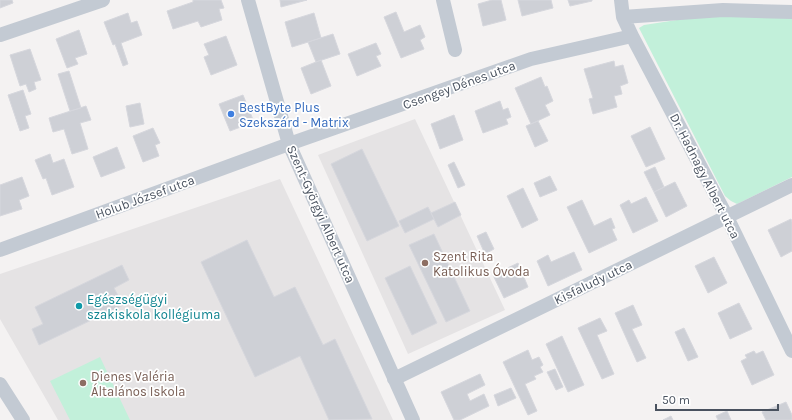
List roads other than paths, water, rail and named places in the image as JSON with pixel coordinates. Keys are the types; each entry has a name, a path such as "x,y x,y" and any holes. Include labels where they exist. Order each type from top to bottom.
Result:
{"street":[{"path":"0,35 104,0"},
{"name":"Szent-Györgyi Albert utca","path":"248,0 289,144 413,420"},
{"path":"443,0 455,50"},
{"name":"Dr. Hadnagy Albert utca","path":"621,0 623,17 632,36 727,217 792,351"},
{"path":"623,17 723,10 792,12"},
{"name":"Csengey Dénes utca","path":"289,144 531,59 632,36"},
{"name":"Holub József utca","path":"0,250 289,144"},
{"name":"Kisfaludy utca","path":"394,379 792,185"},
{"path":"0,384 23,420"}],"place":[{"name":"BestByte Plus Szekszárd - Matrix","path":"231,114"},
{"name":"Szent Rita Katolikus Óvoda","path":"425,263"},
{"name":"Egészségügyi szakiskola kollégiuma","path":"79,306"},
{"name":"Dienes Valéria Általános Iskola","path":"83,383"}]}
